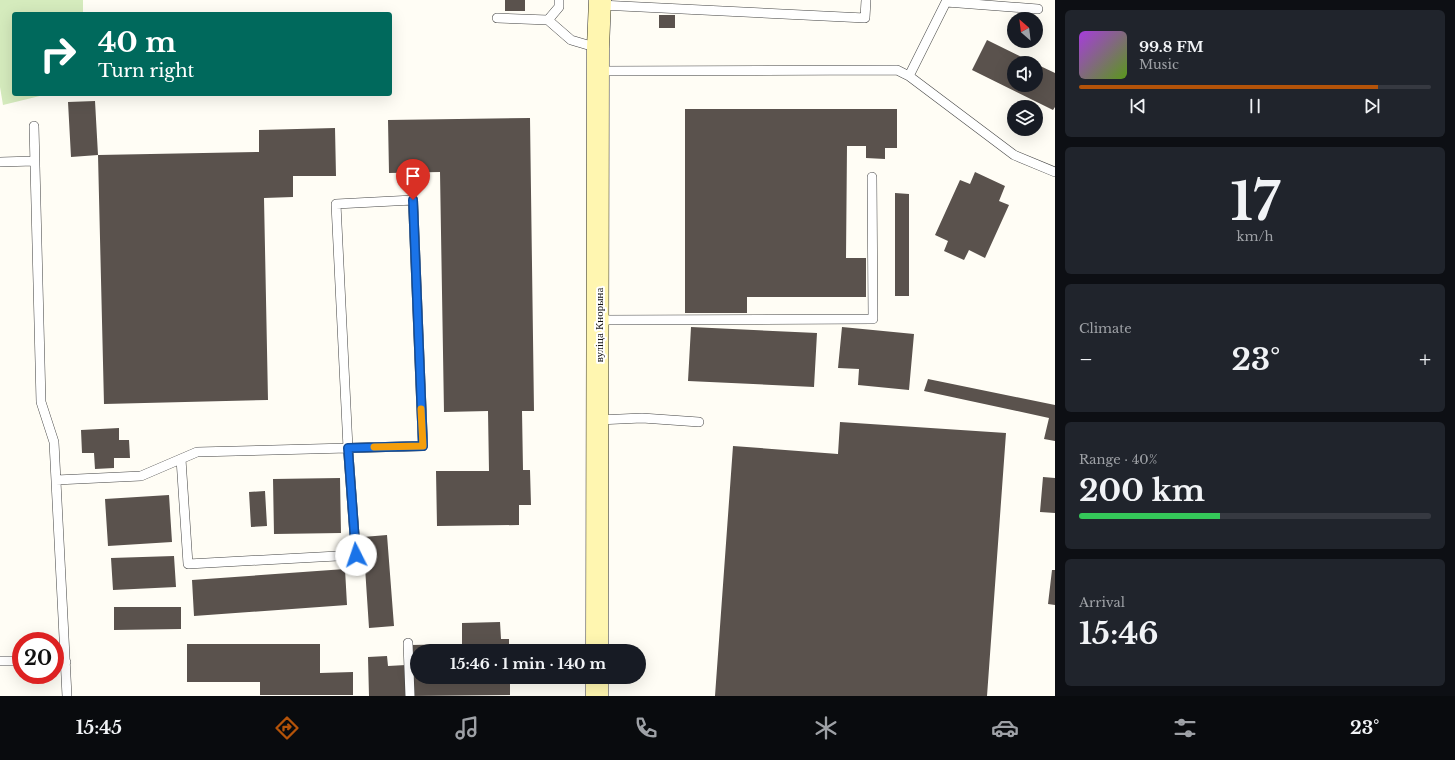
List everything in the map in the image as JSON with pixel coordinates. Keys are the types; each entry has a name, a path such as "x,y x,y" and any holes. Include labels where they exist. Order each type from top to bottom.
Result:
{"main road":[{"name":"вуліца Кнорына","path":"597,644 599,320 598,48 600,3"},
{"path":"597,684 597,696"}],"lane":[{"path":"548,20 559,7 559,0"},
{"path":"600,3 676,4 865,18 866,0"},
{"path":"909,76 946,2 1038,9"},
{"path":"497,18 548,20 570,40 598,48"},
{"path":"598,71 897,70 909,76 1014,155 1055,172"},
{"path":"34,126 41,402 54,442 67,696"},
{"path":"0,162 34,161"},
{"path":"599,320 873,319 872,177"},
{"path":"56,480 141,476 197,452 348,448 423,446 413,200 336,204 348,448 356,555 188,564 181,459"},
{"path":"598,420 642,418 699,422"},
{"path":"408,643 410,696"},
{"path":"0,661 12,661"}],"green space":[{"path":"0,0 83,0 83,12 12,12 12,96 40,96 3,105 0,87"}],"building":[{"path":"505,0 525,0 525,11 505,11"},
{"path":"659,15 675,15 675,28 659,28"},
{"path":"987,40 1020,56 1007,56 1007,87 972,70"},
{"path":"1043,67 1055,73 1055,107 1053,110 1043,105 1043,100 1033,100 1017,92 1043,92"},
{"path":"95,101 98,155 71,157 68,102"},
{"path":"685,109 897,109 897,148 885,148 885,159 866,158 866,146 847,146 846,258 866,258 866,297 747,297 747,313 685,313"},
{"path":"530,118 534,411 522,411 523,470 530,470 531,505 519,505 519,525 437,526 436,471 489,471 488,411 444,412 440,172 389,173 388,120"},
{"path":"335,128 336,176 293,176 293,197 264,198 268,400 104,404 98,155 259,152 259,130"},
{"path":"975,172 1005,186 999,201 1009,205 985,258 969,250 964,260 944,251 948,241 935,235 960,180 970,184"},
{"path":"895,193 909,194 909,296 895,296"},
{"path":"691,327 817,333 814,387 688,381"},
{"path":"842,327 914,334 909,390 858,385 859,369 838,368"},
{"path":"928,379 1055,405 1055,441 1044,439 1049,418 924,391"},
{"path":"840,422 1006,433 987,696 715,696 733,446 838,454"},
{"path":"119,428 119,440 129,440 130,458 114,458 114,468 95,469 94,453 82,453 81,430"},
{"path":"1043,477 1055,478 1055,513 1040,512"},
{"path":"340,478 341,533 274,534 273,479"},
{"path":"265,491 267,526 251,527 249,492"},
{"path":"169,495 172,542 108,546 105,499"},
{"path":"387,535 394,626 369,628 363,537"},
{"path":"174,556 176,587 113,590 111,558"},
{"path":"345,569 347,605 194,616 192,580"},
{"path":"1052,570 1055,570 1055,605 1048,604"},
{"path":"114,607 181,607 181,629 114,630"},
{"path":"500,622 501,639 509,639 509,644 462,644 462,623"},
{"path":"187,644 320,644 320,673 353,672 353,695 260,695 260,682 187,682"},
{"path":"387,656 388,666 406,665 407,696 369,696 368,657"},
{"path":"411,684 510,684 510,695 411,696"}],"slow traffic":[{"path":"374,447 423,446 421,409"}],"route":[{"path":"356,555 348,448 423,446 413,200"}]}
